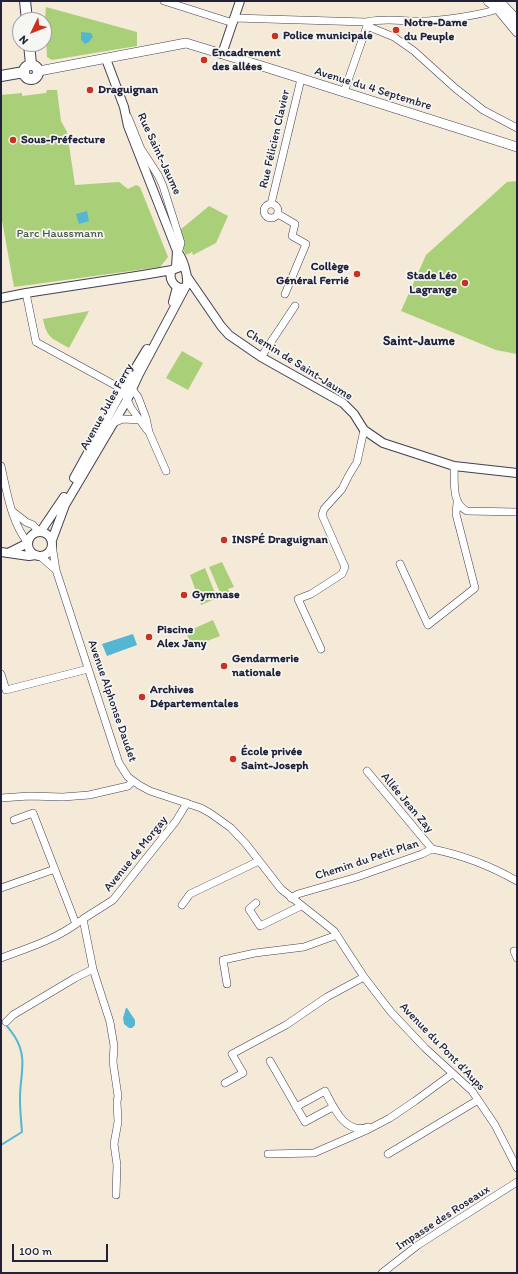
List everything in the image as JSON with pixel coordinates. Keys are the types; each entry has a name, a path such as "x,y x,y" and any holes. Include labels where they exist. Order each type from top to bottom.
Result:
{"main road":[{"path":"25,1 26,12"},
{"path":"488,1 500,4 513,10 517,20"},
{"path":"500,4 517,32"},
{"name":"Avenue du 4 Septembre","path":"35,67 106,59 186,43 517,147"},
{"path":"1,76 24,72 25,68 35,67 31,52"}],"street":[{"path":"164,1 234,21 366,24 381,19 419,21 485,13 500,4"},
{"path":"222,54 240,1"},
{"path":"344,92 366,24"},
{"path":"366,24 394,37 414,51 455,88 483,110 517,128"},
{"path":"106,59 124,109 128,126 177,252 183,261 188,278 187,284 184,288 171,279 143,275"},
{"name":"Rue Félicien Clavier","path":"278,214 272,219 265,216 263,212 265,207 271,204 301,79"},
{"name":"Rue Félicien Clavier","path":"271,204 277,207 278,214"},
{"name":"Rue Félicien Clavier","path":"278,214 295,224 292,236 306,244 285,294"},
{"path":"171,279 170,275 174,269 177,252"},
{"path":"1,298 143,275 182,267 185,268"},
{"name":"Chemin de Saint-Jaume","path":"188,278 221,326 230,335 261,358 343,403 354,414 364,430 383,443 454,466 517,473"},
{"name":"Chemin de Saint-Jaume","path":"184,288 202,298"},
{"name":"Avenue Jules Ferry","path":"52,542 65,505 127,400 184,288"},
{"name":"Avenue Jules Ferry","path":"40,532 62,500 116,403 122,389 174,301 184,288"},
{"path":"26,293 36,342 122,389 132,389 138,397 146,418 149,432 166,471"},
{"path":"261,358 295,306"},
{"path":"122,389 131,408 149,432"},
{"path":"113,423 125,418 140,420"},
{"path":"321,649 298,599 316,590 342,574 344,571 345,566 322,515 324,509 342,489 357,462 364,430"},
{"path":"1,466 12,511 21,532 28,542 30,550 56,570"},
{"path":"400,564 428,625 475,588 456,514 457,503 454,466"},
{"path":"457,503 467,511 517,512"},
{"path":"12,511 26,522 33,525 40,532"},
{"path":"33,525 47,522"},
{"path":"1,552 10,552 28,542 32,535 40,532 46,533 52,542 48,553 29,556 14,555 10,552"},
{"name":"Avenue Alphonse Daudet","path":"52,542 56,570 119,763 128,777 133,781 150,790 187,803"},
{"path":"1,674 6,690 88,669"},
{"name":"Allée Jean Zay","path":"367,771 432,848"},
{"path":"1,798 89,795 128,786 133,781"},
{"name":"Avenue du Pont d'Aups","path":"187,803 210,813 230,828 246,844 276,884 291,898 330,927 338,935 364,977 391,1012 415,1038 472,1091 495,1125 517,1168"},
{"name":"Avenue de Morgay","path":"1,958 46,941 113,900 176,821 187,803"},
{"path":"14,820 33,813 76,924"},
{"name":"Chemin du Petit Plan","path":"291,898 298,894 356,877 422,854 432,848 493,867 517,880"},
{"path":"182,905 190,894 259,860"},
{"path":"1,888 55,869"},
{"path":"256,903 249,909 260,926 301,906"},
{"path":"83,919 93,969 110,1022 114,1046 113,1062 118,1096 118,1122 114,1144 117,1165 116,1195"},
{"path":"227,984 223,960 255,953 304,946 338,935"},
{"path":"6,1022 13,1015 93,969"},
{"path":"226,1083 243,1073 232,1054 286,1025 327,997 364,977"},
{"path":"270,1061 305,1122 333,1106"},
{"path":"268,1154 314,1152 369,1129 380,1124 416,1101 452,1074"},
{"path":"296,1107 325,1092 342,1120 351,1127 362,1129 380,1124"},
{"path":"388,1154 478,1100"},
{"name":"Impasse des Roseaux","path":"382,1273 418,1245 517,1182"}],"green space":[{"path":"46,7 137,32 137,46 52,60 47,57 47,52 52,52 52,12 46,12"},
{"name":"Parc Haussmann","path":"47,90 57,90 61,121 67,132 75,185 119,182 128,189 136,185 140,187 168,257 160,267 14,287 1,215 1,95 22,93 22,96 46,93"},
{"name":"Stade Léo Lagrange","path":"517,181 517,354 496,350 401,311 426,255 507,182"},
{"path":"209,206 228,216 216,243 193,255 192,252 186,255 182,247 180,230"},
{"path":"89,311 69,348 54,340 46,331 43,319"},
{"path":"182,351 203,363 188,390 166,378"},
{"path":"222,562 234,587 228,589 230,594 222,597 209,567"},
{"path":"205,568 217,598 201,605 190,575"},
{"path":"213,620 220,636 192,647 186,632"}],"water":[{"path":"81,32 91,33 93,37 85,44 81,40"},
{"path":"87,211 89,221 79,224 76,214"},
{"path":"133,634 137,645 107,656 102,644"},
{"path":"126,1008 135,1020 135,1025 132,1028 129,1028 124,1024 123,1018"}],"waterway":[{"path":"1,1020 15,1037 19,1045 22,1059 20,1090 22,1132 1,1145"}],"place":[{"name":"Notre-Dame du Peuple","path":"396,30"},
{"name":"Police municipale","path":"275,36"},
{"name":"Encadrement des allées","path":"204,60"},
{"name":"Draguignan","path":"90,90"},
{"name":"Sous-Préfecture","path":"13,140"},
{"name":"Collège Général Ferrié","path":"357,274"},
{"name":"Stade Léo Lagrange","path":"465,283"},
{"name":"INSPÉ Draguignan","path":"224,540"},
{"name":"Gymnase","path":"184,595"},
{"name":"Piscine Alex Jany","path":"149,637"},
{"name":"Gendarmerie nationale","path":"224,666"},
{"name":"Archives Départementales","path":"142,697"},
{"name":"École privée Saint-Joseph","path":"233,759"}],"district":[{"name":"Saint-Jaume","path":"419,342"}]}
